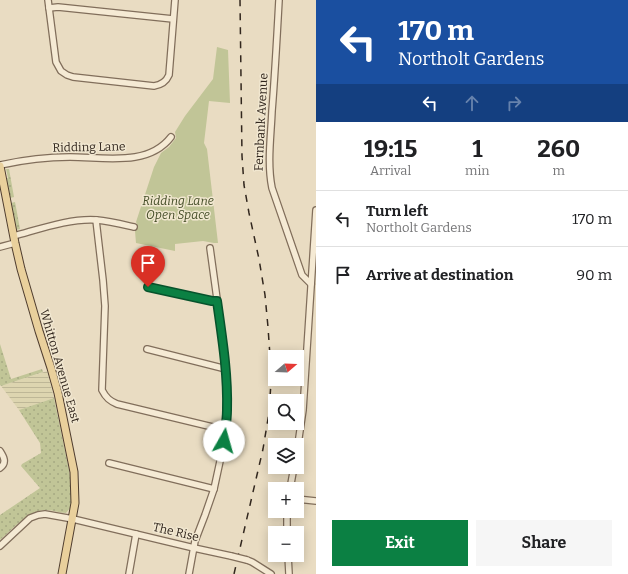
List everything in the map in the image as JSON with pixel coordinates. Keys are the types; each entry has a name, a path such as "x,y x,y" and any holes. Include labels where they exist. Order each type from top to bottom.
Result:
{"main road":[{"name":"Whitton Avenue East","path":"0,165 14,240 27,291 58,393 74,472 75,503 62,574"}],"street":[{"path":"48,0 56,62 61,71 73,77 154,86 165,82 169,75 175,0"},
{"name":"Fernbank Avenue","path":"279,0 269,169 270,178 275,197 302,275 311,284"},
{"path":"49,8 58,7 173,19"},
{"name":"Ridding Lane","path":"0,165 52,158 116,159 144,156 160,149 171,137"},
{"path":"299,438 303,410 316,210"},
{"path":"0,247 14,240 62,223 80,220 109,221 134,227"},
{"path":"96,220 105,306 102,390 105,396 110,401 117,404 225,430"},
{"path":"189,574 195,541 214,488 222,452 227,410 225,367 210,248"},
{"path":"148,287 217,301"},
{"path":"147,349 222,368 225,367"},
{"path":"0,451 4,462 4,465 0,468"},
{"path":"109,463 214,488"},
{"path":"304,500 316,502"},
{"name":"The Rise","path":"0,546 30,518 45,514 73,519 247,560 271,574"},
{"path":"129,574 136,534"},
{"path":"288,562 289,574"}],"shaded area":[{"path":"47,371 54,398 19,410 1,386"}],"green space":[{"name":"Ridding Lane Open Space","path":"217,47 228,50 230,103 209,101 204,143 207,149 218,243 203,241 175,244 175,251 136,243 136,222 154,167 161,153 169,147 176,138 175,132 185,116 213,79"},
{"path":"6,169 9,169 14,197 10,198 6,178 8,178"},
{"path":"15,202 20,229 16,230 11,203"},
{"path":"0,344 11,379 42,369 43,372 1,386"},
{"path":"54,398 69,470 72,491 71,507 66,513 47,510 33,513 21,521 0,540 0,515 40,488 21,466 41,453 40,443 19,410"}],"railway":[{"path":"234,574 263,449 269,413 271,382 265,295 244,185 242,156 240,0"}],"route":[{"path":"148,287 217,301 227,384 227,410 224,441"}]}
